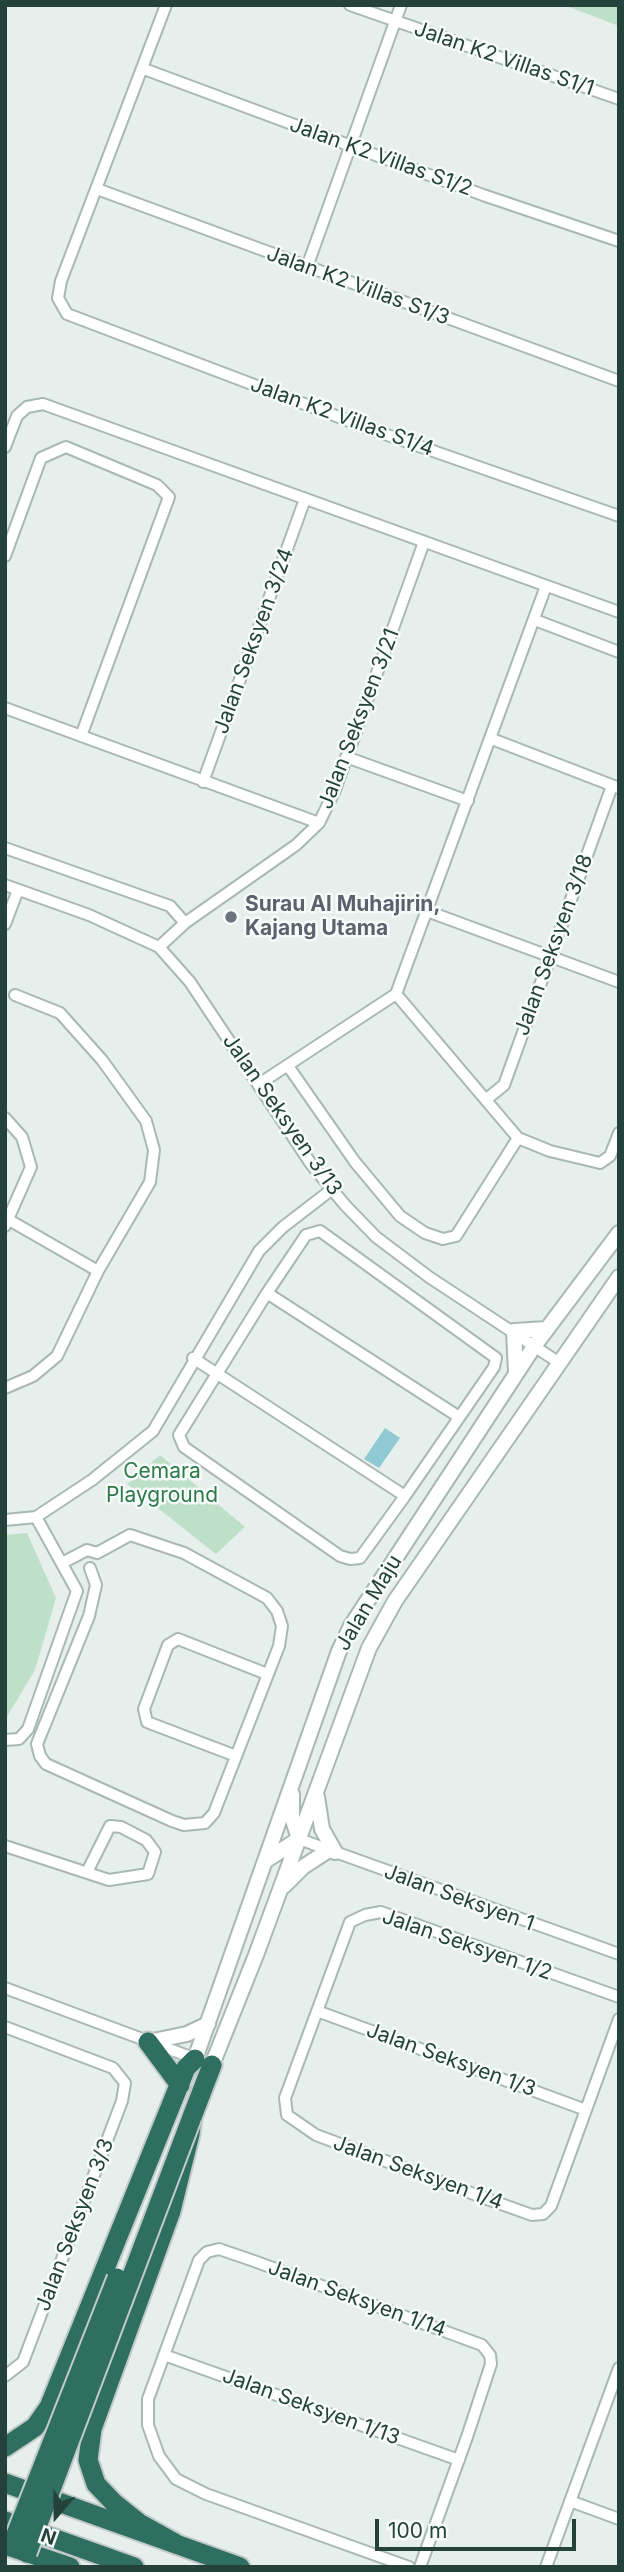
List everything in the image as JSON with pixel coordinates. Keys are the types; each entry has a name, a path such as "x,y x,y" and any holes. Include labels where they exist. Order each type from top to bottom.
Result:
{"highway":[{"path":"148,2042 180,2085"},
{"path":"5,2447 35,2427 49,2407 186,2068 203,2062"},
{"path":"175,2543 139,2523 114,2503 96,2484 88,2460 92,2430 171,2210 191,2134 203,2062"},
{"path":"14,2548 173,2136 194,2073 203,2062"},
{"path":"14,2548 192,2117"},
{"path":"5,2483 240,2567"},
{"path":"5,2521 134,2567"},
{"path":"14,2548 70,2567"}],"street":[{"path":"97,189 166,5"},
{"name":"Jalan K2 Villas S1/1","path":"351,5 619,99"},
{"path":"307,267 401,5"},
{"name":"Jalan K2 Villas S1/2","path":"144,69 619,241"},
{"name":"Jalan K2 Villas S1/3","path":"97,189 619,381"},
{"name":"Jalan K2 Villas S1/4","path":"97,189 61,281 58,298 67,314 373,430 619,516"},
{"path":"5,447 17,416 27,407 43,404 619,612"},
{"path":"5,556 41,458 66,447 157,485 169,497 81,736"},
{"name":"Jalan Seksyen 3/24","path":"203,782 305,499"},
{"name":"Jalan Seksyen 3/21","path":"159,947 185,923 296,845 319,823 346,757 424,542"},
{"path":"259,1084 396,994 492,739 546,586"},
{"path":"535,620 619,652"},
{"path":"5,708 319,823"},
{"path":"492,739 615,787"},
{"path":"346,757 468,801"},
{"name":"Jalan Seksyen 3/18","path":"488,1098 504,1085 548,956 615,787"},
{"path":"5,848 170,906 185,923"},
{"name":"Jalan Seksyen 3/13","path":"5,885 89,915 159,947 190,982 331,1189 376,1237 418,1269 558,1362"},
{"path":"5,924 18,890"},
{"path":"427,911 619,982"},
{"path":"396,994 488,1098 518,1138 550,1151 600,1163 610,1156 619,1133"},
{"path":"5,1388 33,1376 57,1356 98,1271 150,1182 153,1150 146,1121 102,1060 60,1013 15,995"},
{"path":"288,1066 355,1162 400,1216 425,1233 443,1238 456,1236 518,1138"},
{"path":"5,1118 22,1137 31,1167 7,1223 98,1271"},
{"path":"5,1520 36,1517 92,1480 153,1431 193,1358 259,1251 283,1227 331,1189"},
{"path":"320,1231 496,1358 494,1367 360,1558 350,1559 340,1556 184,1447 179,1435 219,1374 267,1293 306,1235 320,1231"},
{"name":"Jalan Maju","path":"203,2062 208,2024 339,1651 351,1626 535,1345 619,1233"},
{"name":"Jalan Maju","path":"203,2062 281,1889 369,1648 395,1601 619,1277"},
{"path":"267,1293 459,1417"},
{"path":"516,1373 514,1331 547,1329"},
{"path":"193,1358 405,1496"},
{"path":"5,1740 19,1740 28,1728 77,1591 64,1562 36,1517"},
{"path":"64,1562 87,1550 97,1553 130,1535 184,1553 267,1598 277,1611 282,1626 279,1646 214,1814 205,1823 194,1826 172,1821 46,1764 37,1744 89,1616 96,1584 90,1568"},
{"path":"70,1577 95,1565 97,1553"},
{"path":"236,1756 147,1722 144,1709 168,1645 178,1639 267,1674"},
{"path":"264,1861 299,1839 293,1823 291,1785"},
{"path":"281,1889 303,1867 332,1851 322,1829 316,1792"},
{"path":"5,1846 109,1880 148,1874 155,1852 146,1840 121,1827 110,1826 87,1872"},
{"name":"Jalan Seksyen 1","path":"299,1839 619,1954"},
{"name":"Jalan Seksyen 1/2","path":"287,2115 285,2098 350,1922 381,1912 619,1997"},
{"path":"5,1988 203,2062"},
{"name":"Jalan Seksyen 1/3","path":"317,2011 586,2110"},
{"path":"586,2110 619,2019"},
{"path":"148,2042 187,2034 208,2024"},
{"name":"Jalan Seksyen 3/3","path":"5,2027 113,2068 125,2083 122,2101 23,2362 5,2376"},
{"name":"Jalan Seksyen 1/4","path":"287,2115 316,2135 532,2215 542,2214 551,2206 586,2110"},
{"name":"Jalan Seksyen 1/14","path":"164,2355 199,2260 207,2252 219,2249 482,2345 490,2355 491,2364 459,2460"},
{"path":"164,2355 148,2399 148,2425 159,2456 176,2479 206,2494 409,2567"},
{"name":"Jalan Seksyen 1/13","path":"164,2355 459,2460"},
{"path":"546,2567 614,2394 619,2368"},
{"path":"421,2567 459,2460"},
{"path":"570,2501 619,2519"}],"green space":[{"path":"564,5 619,5 619,26"},
{"name":"Cemara Playground","path":"160,1455 245,1527 216,1554 127,1484"},
{"path":"27,1533 56,1598 35,1670 5,1720 5,1535"}],"water":[{"path":"385,1428 400,1438 379,1468 364,1459"}],"place":[{"name":"Surau Al Muhajirin, Kajang Utama","path":"231,917"}]}
